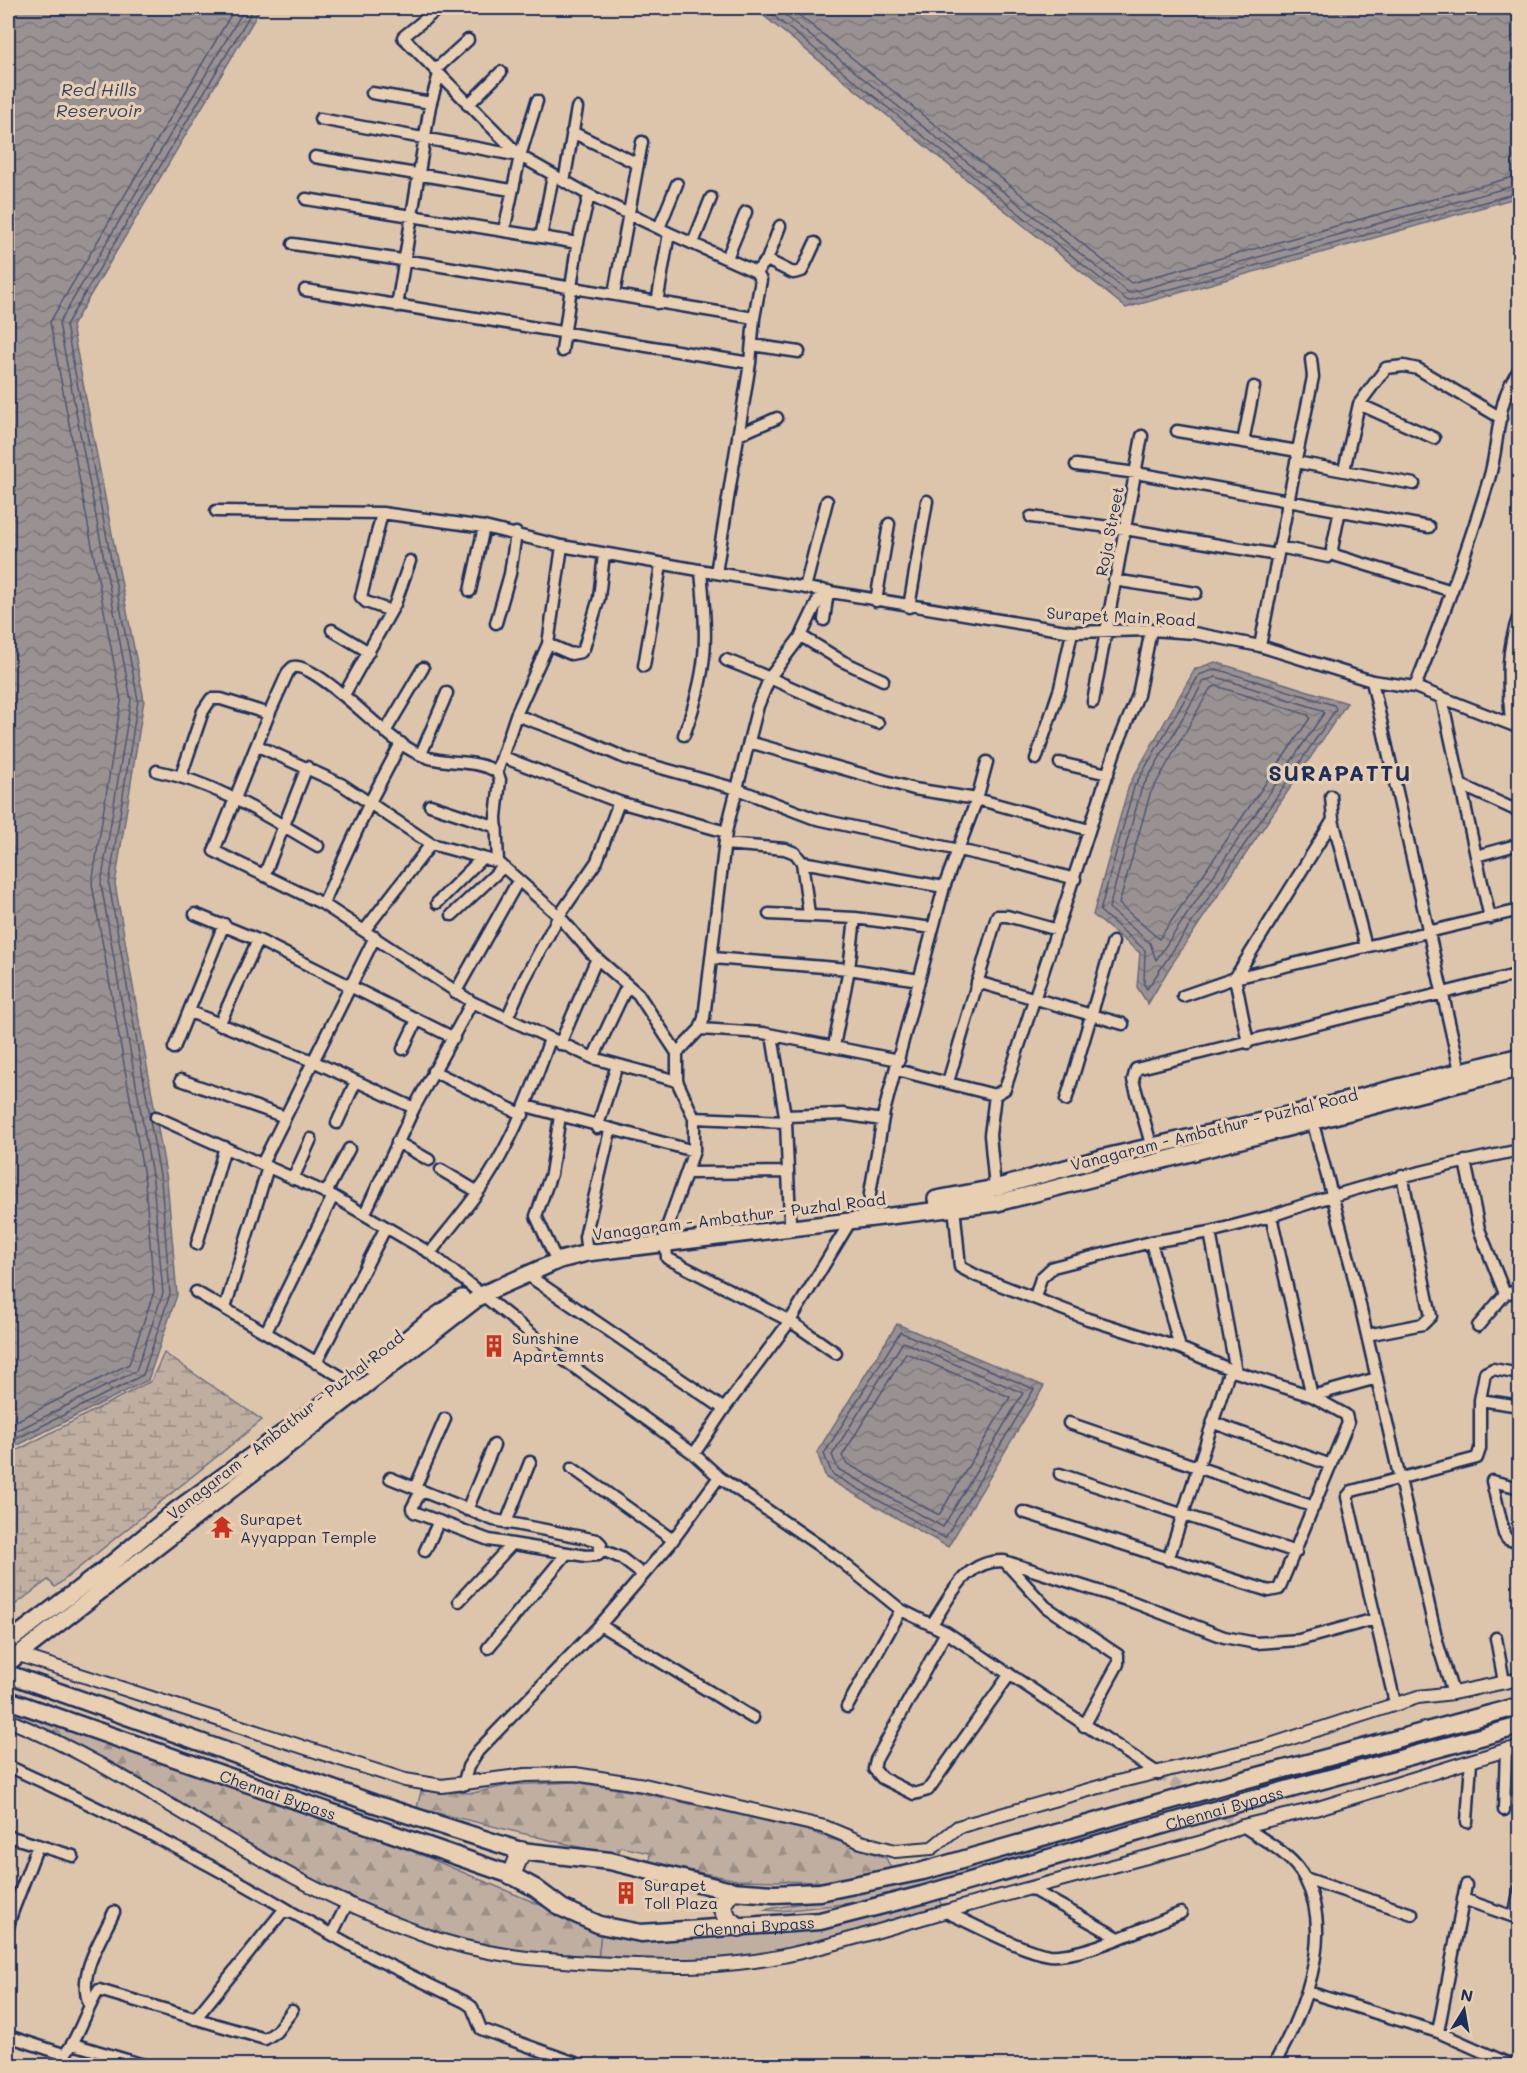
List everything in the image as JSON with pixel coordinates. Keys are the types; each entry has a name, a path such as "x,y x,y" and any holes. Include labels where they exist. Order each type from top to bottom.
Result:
{"highway":[{"name":"Chennai Bypass","path":"8,1674 375,1804 521,1851 610,1861 731,1891 774,1894 820,1892 923,1872 1221,1786 1520,1706"},
{"name":"Chennai Bypass","path":"8,1700 511,1875 535,1888 562,1908 600,1925 641,1934 820,1921 922,1895 1235,1804 1520,1726"},
{"path":"511,1875 521,1851"},
{"path":"731,1891 721,1905 728,1920 739,1927"}],"main road":[{"path":"1462,1077 1520,1056"},
{"name":"Vanagaram - Ambathur - Puzhal Road","path":"13,1659 222,1487 480,1291 586,1249 665,1238 850,1222 870,1216 997,1203 1311,1116 1462,1077 1520,1068"},
{"path":"665,1238 790,1220 870,1216 995,1188 1105,1157 1311,1116"},
{"path":"480,1291 553,1253 586,1249"},
{"path":"8,1642 222,1487 352,1383 405,1347"}],"street":[{"path":"439,8 403,37 520,156 589,195 756,272 761,280 716,573"},
{"path":"397,306 437,72 468,40"},
{"path":"468,105 501,72"},
{"path":"372,93 431,103"},
{"path":"504,231 511,190 537,101"},
{"path":"564,182 577,108"},
{"path":"320,119 520,156"},
{"path":"572,132 638,165"},
{"path":"614,294 642,142"},
{"path":"315,157 511,190"},
{"path":"541,237 553,176"},
{"path":"657,303 664,230 677,184"},
{"path":"562,351 578,243 589,195"},
{"path":"693,243 711,198"},
{"path":"306,199 412,218 578,243"},
{"path":"727,258 746,212"},
{"path":"756,272 767,260 780,226"},
{"path":"767,260 798,273 802,271 815,243"},
{"path":"293,244 754,318"},
{"path":"305,290 750,363"},
{"path":"752,345 799,352"},
{"path":"1260,646 1313,377 1311,358"},
{"path":"1344,470 1359,404 1386,368 1404,366 1418,369 1501,418"},
{"path":"1415,687 1452,591 1490,476 1507,391 1520,369"},
{"path":"1243,442 1254,387"},
{"path":"1359,404 1434,438"},
{"path":"738,435 777,418"},
{"path":"1177,431 1243,442 1344,470 1414,484"},
{"name":"Roja Street","path":"1093,702 1114,580 1143,436"},
{"path":"1076,465 1136,473 1429,527"},
{"path":"805,588 827,501"},
{"path":"909,607 927,501"},
{"path":"1340,510 1332,553 1452,591"},
{"name":"Surapet Main Road","path":"216,511 382,513 484,527 516,533 561,546 701,572 1072,632 1151,630 1194,633 1260,646 1372,681 1415,687 1515,725"},
{"path":"382,513 361,597 366,602 391,612"},
{"path":"1031,518 1328,557"},
{"path":"876,601 889,524"},
{"path":"470,591 484,527"},
{"path":"496,622 510,574 516,533"},
{"path":"452,915 500,865 496,827 500,780 497,772 516,715 548,644 561,546"},
{"path":"548,644 574,654 584,648 595,618 604,554"},
{"path":"344,695 391,612 410,561"},
{"path":"644,666 661,565"},
{"path":"684,735 696,704 706,658 701,572"},
{"path":"1114,580 1196,593"},
{"path":"824,620 825,591"},
{"path":"677,1053 700,1029 705,1018 726,832 758,706 770,677 801,636 825,591"},
{"path":"1515,725 1509,700 1509,646 1520,613"},
{"path":"332,630 369,652"},
{"path":"700,1029 772,1035 834,1046 948,1082 995,1095 1001,1094 1010,1080 1089,830 1138,695 1151,630"},
{"path":"1036,759 1060,688 1072,632"},
{"path":"801,636 833,657 883,680"},
{"path":"726,660 770,677 846,713 878,723"},
{"path":"497,772 476,764 432,759 421,754 385,732 344,695 302,668 293,667 269,714 214,851 322,904 472,1002 508,1016 555,1042 593,1058 677,1082"},
{"path":"385,732 423,668"},
{"path":"1372,681 1462,1077"},
{"path":"1509,700 1520,683"},
{"path":"421,754 447,693"},
{"path":"181,776 203,711 212,699 221,699 269,714"},
{"path":"1442,699 1490,918"},
{"path":"516,715 625,758 737,789 813,818 1013,862 1075,879"},
{"path":"749,742 914,789 977,799 1089,830"},
{"path":"322,904 370,802 401,743"},
{"path":"258,746 307,767 370,802 377,810 431,844 500,865 559,916 597,958 638,994 677,1053 677,1082 694,1119 694,1151 665,1238 667,1258 790,1321 836,1353"},
{"path":"503,757 619,802 726,832"},
{"path":"870,1216 873,1172 882,1120 944,887 977,799 987,762"},
{"path":"1060,763 1108,774"},
{"path":"264,876 307,767"},
{"path":"157,771 181,776 235,796 318,846"},
{"path":"1461,785 1520,812"},
{"path":"1331,796 1333,820 1365,947"},
{"path":"508,1016 524,980 559,916 597,861 619,802"},
{"path":"430,805 496,827"},
{"path":"1248,1043 1235,978 1333,820"},
{"path":"364,931 431,844"},
{"path":"725,844 791,850 802,862 809,915"},
{"path":"1476,856 1520,844"},
{"path":"437,903 482,858"},
{"path":"802,862 944,887"},
{"path":"455,993 518,881"},
{"path":"1183,996 1235,978 1520,910"},
{"path":"195,914 224,924 258,940 454,1038"},
{"path":"769,914 855,918 933,928"},
{"path":"948,1082 999,915 1058,930"},
{"path":"834,1046 849,969 855,918"},
{"path":"174,1048 224,924"},
{"path":"225,1308 266,1166 285,1117 315,1062 348,985 375,937"},
{"path":"219,1025 258,940"},
{"path":"1066,1100 1113,942"},
{"path":"430,1253 477,1192 524,1111 597,958"},
{"path":"713,958 849,969 919,980"},
{"path":"1152,1148 1133,1080 1136,1070 1520,974"},
{"path":"977,982 1123,1024"},
{"path":"593,1058 627,986"},
{"path":"365,1213 414,1108 472,1002"},
{"path":"190,1012 315,1062 414,1108"},
{"path":"403,1049 417,1020"},
{"path":"772,1035 786,1119 790,1220"},
{"path":"597,1128 617,1065"},
{"path":"433,1071 524,1111 560,1116 597,1128 694,1151"},
{"path":"181,1080 285,1117"},
{"path":"337,1123 356,1081"},
{"path":"995,1095 990,1135 995,1188"},
{"path":"694,1119 786,1119 843,1114 882,1120"},
{"path":"553,1253 536,1216 551,1174 560,1116"},
{"path":"1311,1116 1333,1194 1367,1335 1438,1644 1453,1693"},
{"path":"156,1117 330,1195 365,1213 430,1253 560,1357 694,1454 719,1477 837,1558 901,1610 946,1632 1159,1774"},
{"path":"586,1249 610,1131"},
{"path":"293,1179 311,1139"},
{"path":"397,1143 429,1160"},
{"path":"197,1244 225,1147"},
{"path":"266,1332 349,1149"},
{"path":"1035,1297 1041,1278 1053,1266 1151,1242 1210,1232 1271,1216 1333,1194 1402,1175 1520,1150"},
{"path":"1465,1161 1479,1229 1505,1294"},
{"path":"441,1170 477,1192"},
{"path":"686,1173 788,1172"},
{"path":"1367,1335 1423,1324 1431,1316 1402,1175"},
{"path":"954,1206 960,1267 977,1276 1088,1319 1180,1348 1233,1370 1311,1396 1338,1409 1348,1419 1283,1586 1275,1591 1168,1560 1023,1512"},
{"path":"1271,1216 1311,1396"},
{"path":"694,1454 723,1409 790,1321 850,1222"},
{"path":"316,1363 386,1227"},
{"path":"1168,1560 1182,1513 1233,1370 1210,1232"},
{"path":"1151,1242 1180,1348"},
{"path":"526,1274 723,1409"},
{"path":"1478,1326 1505,1294 1520,1290"},
{"path":"196,1292 352,1383"},
{"path":"1395,1703 1347,1497 1352,1491 1401,1480 1477,1458 1480,1449 1482,1381 1489,1370 1520,1374"},
{"path":"1311,1396 1377,1378"},
{"path":"1480,1400 1520,1406"},
{"path":"390,1478 418,1489 467,1510 506,1523 597,1540 601,1544 596,1557 489,1540 414,1512 412,1508 418,1489 445,1419"},
{"path":"1069,1423 1314,1507"},
{"path":"1214,1423 1330,1466"},
{"path":"467,1510 495,1445"},
{"path":"506,1523 530,1462"},
{"path":"572,1468 673,1540"},
{"path":"1060,1474 1296,1552"},
{"path":"463,1785 468,1767 478,1751 600,1625 673,1540 719,1477"},
{"path":"1520,1488 1492,1481 1504,1534 1507,1539 1520,1543"},
{"path":"425,1551 439,1521"},
{"path":"459,1601 512,1544"},
{"path":"600,1549 621,1558 642,1574"},
{"path":"488,1648 567,1553"},
{"path":"932,1624 969,1571 989,1561 1004,1561 1133,1602 1224,1637 1256,1644 1299,1640 1375,1619"},
{"path":"1004,1561 1046,1606 1118,1655 1118,1664 1084,1726"},
{"path":"847,1707 901,1610"},
{"path":"600,1625 753,1718"},
{"path":"946,1632 876,1760 874,1769 882,1778 914,1794 928,1790 1010,1674"},
{"path":"1496,1638 1504,1682"},
{"path":"13,1659 405,1780 442,1786 545,1774 575,1774 644,1785 825,1827 861,1842 895,1851 932,1848 958,1827 1113,1783 1159,1774 1267,1746 1395,1703 1520,1679"},
{"path":"8,1720 49,1737 122,1775 294,1877 418,1933 467,1950 562,1962 673,1967 727,1965 847,1942 944,1911 1202,1842 1243,1826 1315,1809 1506,1749 1520,1748"},
{"path":"1504,1810 1506,1749"},
{"path":"1467,1822 1471,1761"},
{"path":"8,1766 128,1820 207,1861 293,1913 465,2002 472,2007 481,2029 584,2066"},
{"path":"1243,1826 1287,1856 1305,1878 1316,1913 1308,1992 1274,2065"},
{"path":"8,1836 74,1856"},
{"path":"8,1927 10,1912 38,1845"},
{"path":"1305,1878 1412,1914"},
{"path":"1438,2032 1466,1885"},
{"path":"1463,1899 1517,1918 1520,1888"},
{"path":"1031,1889 1117,1937"},
{"path":"332,1934 348,1902"},
{"path":"195,2019 276,1918 283,1911 293,1913"},
{"path":"944,1911 1033,1950 1050,1954 1086,1949 1181,1913"},
{"path":"89,2004 84,1984 92,1958 114,1912"},
{"path":"58,2066 63,2054 73,2044 89,2004 99,1990 266,2039 276,2032 292,2011"},
{"path":"1308,1992 1438,2032 1514,2066"},
{"path":"8,2036 63,2054"},
{"path":"73,2044 147,2066"}],"green space":[{"path":"164,1353 262,1420 55,1587 48,1580 8,1610 8,1455 151,1381"},
{"path":"8,1707 346,1823 576,1920 601,1931 598,1959 468,1945 419,1928 296,1872 124,1769 51,1731 8,1714"},
{"path":"1519,1711 1519,1720 879,1900 781,1911 763,1910 876,1890"},
{"path":"574,1782 642,1793 809,1831 886,1858 891,1868 822,1882 737,1880 649,1862 650,1853 621,1847 617,1856 417,1808 421,1791 473,1793 510,1785"},
{"path":"938,1896 942,1907 841,1939 780,1953 712,1961 598,1959 601,1931 641,1939"}],"water":[{"name":"Red Hills Reservoir","path":"8,8 261,8 72,326 144,700 115,884 167,1180 177,1295 148,1380 8,1450"},
{"path":"754,8 1519,8 1519,197 1126,308"},
{"path":"1215,662 1347,703 1168,970 1148,1004 1137,987 1140,953 1093,915 1129,785 1195,669"},
{"path":"897,1324 1044,1386 948,1547 826,1478 817,1452"}],"tunnel":[{"path":"1159,1774 1243,1826"}],"place":[{"name":"Sunshine Apartemnts","path":"494,1346"},
{"name":"Surapet Ayyappan Temple","path":"222,1527"},
{"name":"Surapet Toll Plaza","path":"626,1893"}],"district":[{"name":"SURAPATTU","path":"1340,772"}]}
